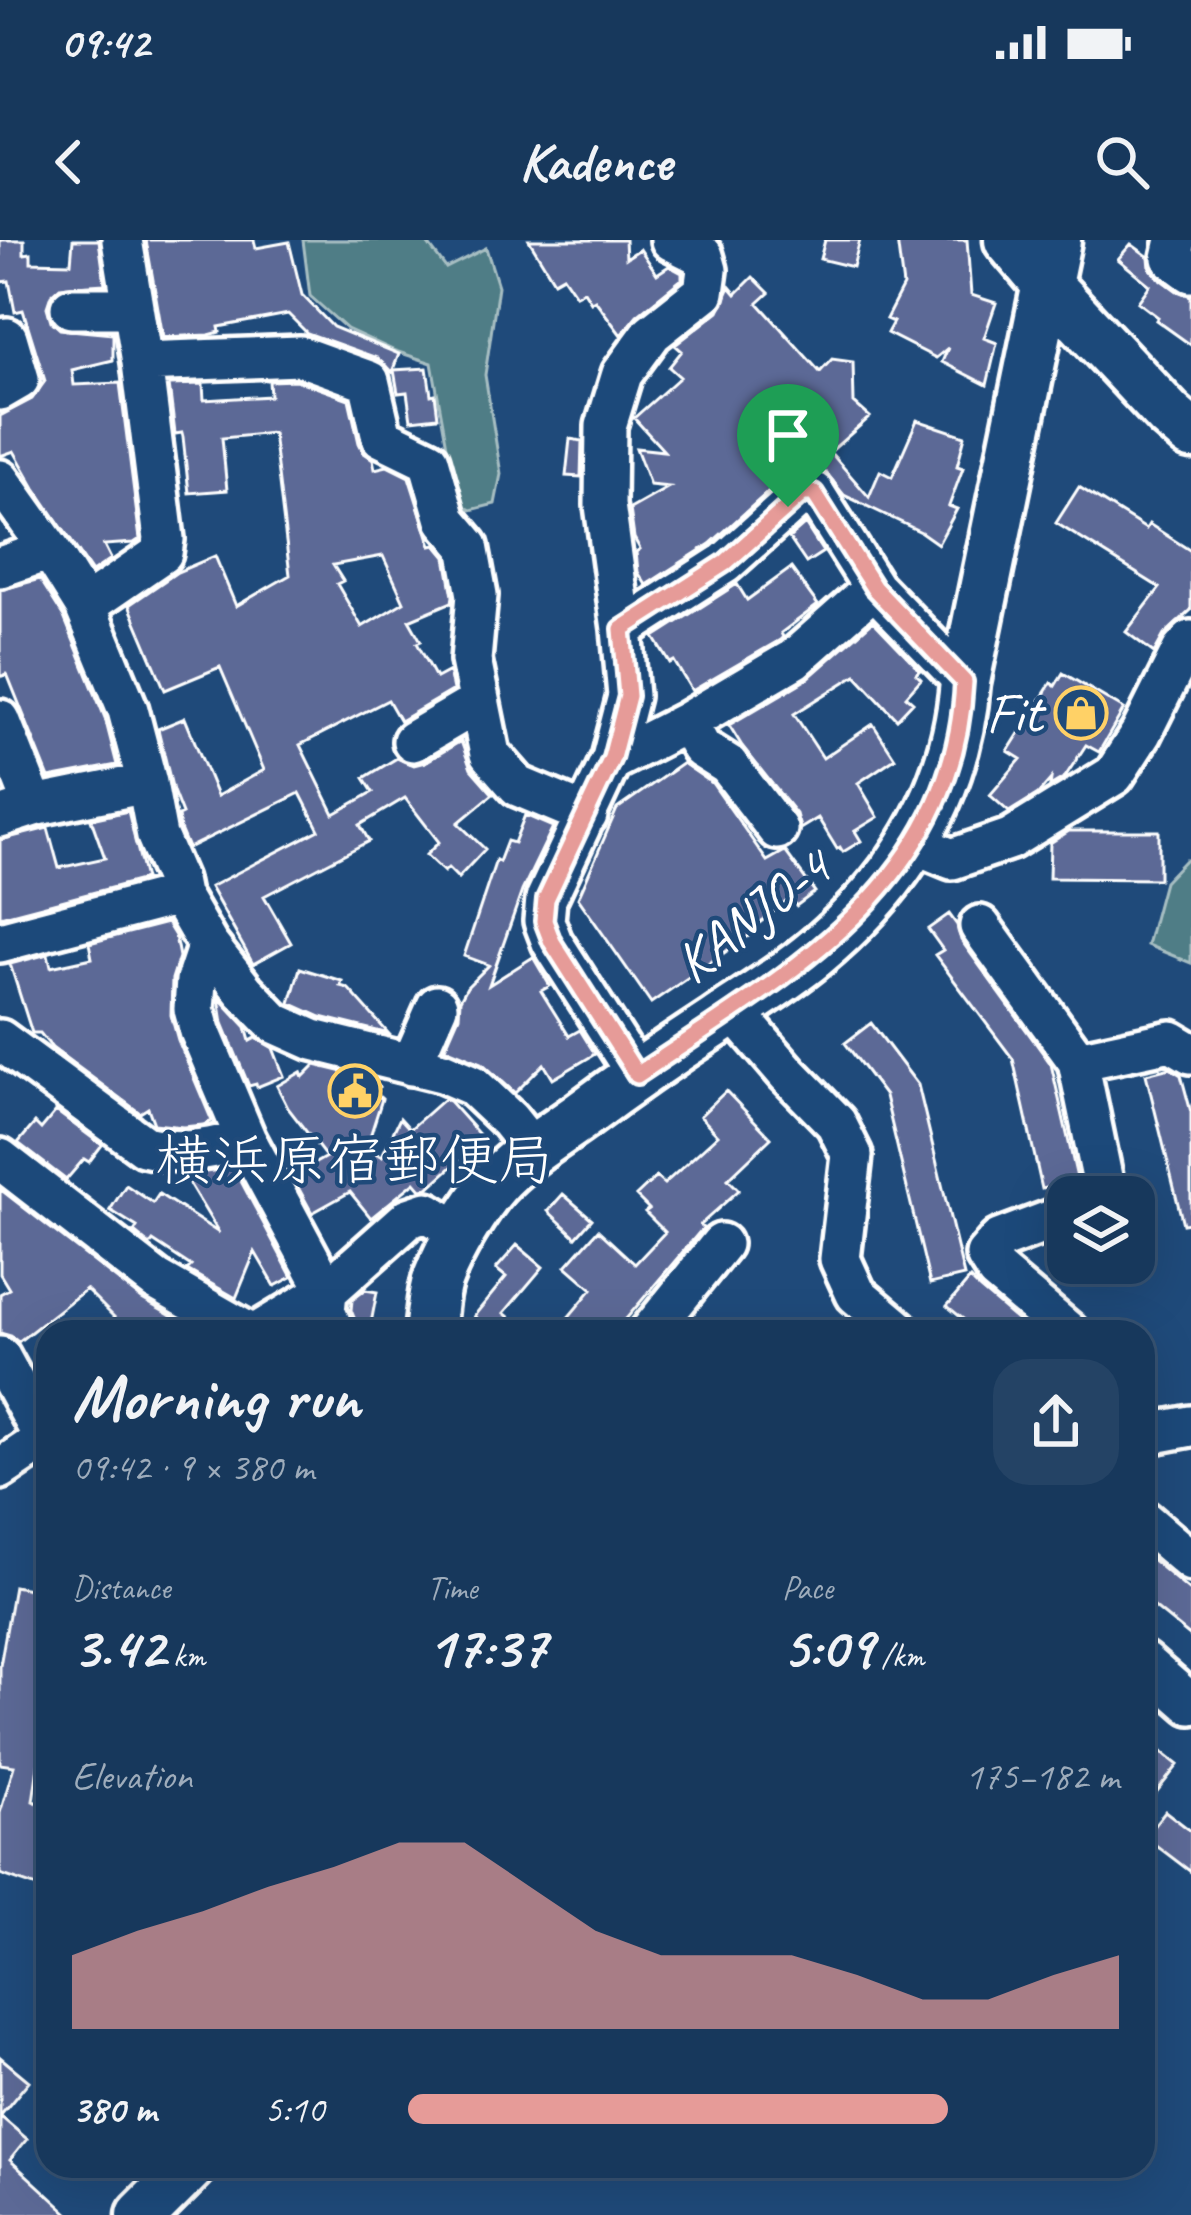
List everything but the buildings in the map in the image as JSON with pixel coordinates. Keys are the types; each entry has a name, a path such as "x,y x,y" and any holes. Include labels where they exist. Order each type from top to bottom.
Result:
{"main road":[{"path":"1010,240 1051,262 1168,415 1191,434"},
{"name":"KANJO-4","path":"431,1320 437,1280 494,1184 637,1075 810,957 848,925 913,844 939,797 956,744 964,682 1051,262"},
{"path":"142,2215 179,2178"}],"street":[{"path":"85,606 161,553 164,539 122,240"},
{"path":"637,1075 552,942 544,921 546,899 610,761 628,696 604,505 606,425 622,374 652,333 704,292 703,256 671,240"},
{"path":"1176,240 1172,259 1191,272"},
{"path":"71,308 131,308"},
{"path":"0,390 20,379 7,338"},
{"path":"142,362 300,356 369,381 382,437 429,460 446,520 468,546 477,595 471,660 490,754 518,786 587,815"},
{"path":"0,480 85,606 128,710 157,836 179,895 208,945 244,991 275,1022 313,1040 442,1072 472,1085 533,1150"},
{"path":"622,629 725,563 803,493 814,493 874,588 964,682"},
{"path":"0,567 50,550"},
{"path":"610,761 794,658 874,588"},
{"path":"913,844 952,859 1010,839 1114,775 1191,641"},
{"path":"413,741 478,703"},
{"path":"0,720 17,811 147,783"},
{"path":"687,722 701,748 728,765 777,829"},
{"path":"0,942 179,895"},
{"path":"980,926 1078,1061 1102,1176"},
{"path":"208,945 196,981 194,1009 200,1031 246,1140 327,1291 329,1320"},
{"path":"411,1065 437,1006"},
{"path":"733,1010 836,1124 852,1155 840,1259 856,1294 887,1320"},
{"path":"0,1040 144,1146 186,1153 246,1140"},
{"path":"1078,1061 1171,1041 1191,1053"},
{"path":"0,1159 156,1280 226,1320"},
{"path":"279,1320 327,1291 409,1218 428,1212 461,1233"},
{"path":"1047,1222 999,1240 986,1256 996,1271 1054,1320"},
{"path":"660,1320 721,1244"},
{"path":"0,1357 36,1420"},
{"path":"1155,1429 1191,1426"},
{"path":"0,1468 36,1445"},
{"path":"1155,1530 1191,1561"},
{"path":"1155,1672 1191,1704"}],"green space":[{"path":"303,240 425,240 446,268 486,248 498,286 485,375 501,474 495,504 471,510 457,502 432,363 347,329 310,296"},
{"path":"1185,860 1191,860 1191,963 1147,945 1164,882"}],"place":[{"name":"Fit","path":"1081,713"},
{"name":"横浜原宿郵便局","path":"355,1091"}],"route":[{"path":"803,493 814,493 874,588 964,682 956,744 939,797 913,844 848,925 810,957 637,1075 552,942 544,921 546,899 612,758 628,696 622,629 725,563 788,507 803,493"}]}
